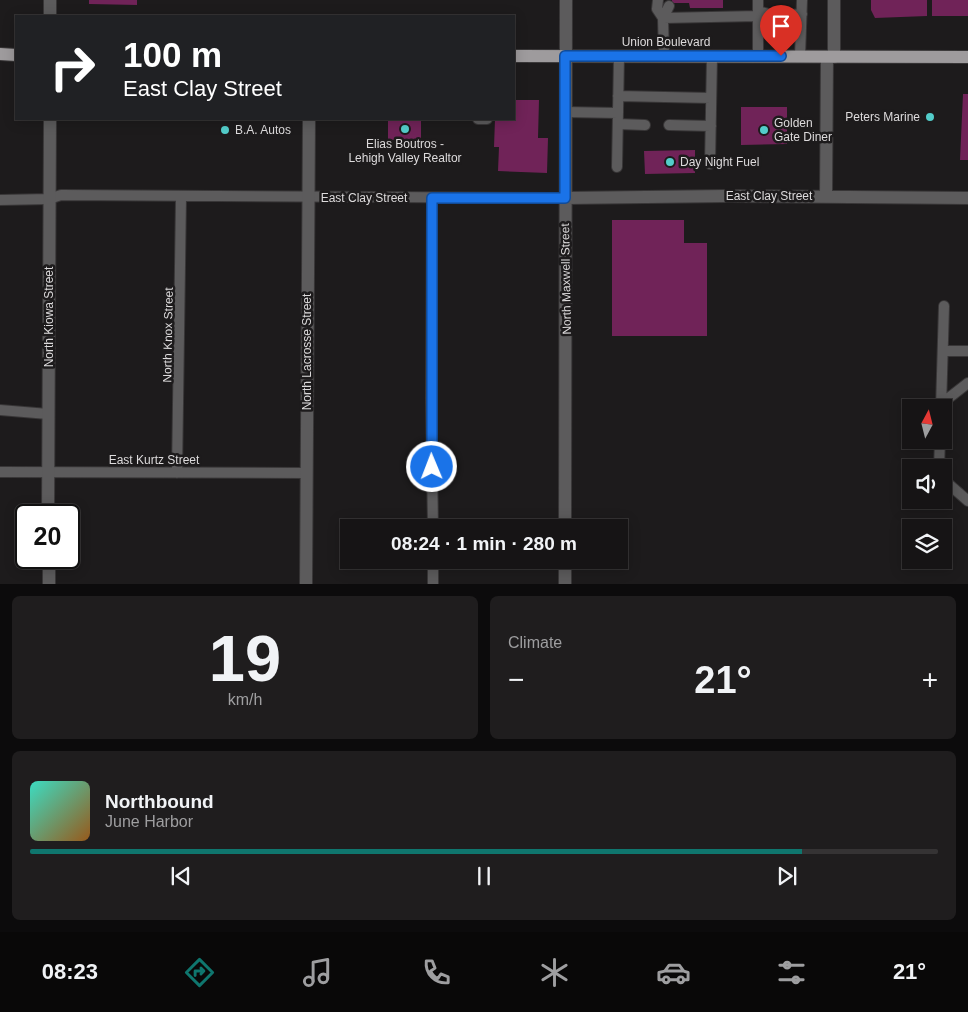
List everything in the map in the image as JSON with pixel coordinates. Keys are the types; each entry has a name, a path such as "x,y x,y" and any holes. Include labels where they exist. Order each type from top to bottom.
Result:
{"main road":[{"path":"0,54 15,54"},
{"name":"Union Boulevard","path":"515,56 968,57"}],"street":[{"path":"50,0 50,15"},
{"name":"North Maxwell Street","path":"565,519 567,308 565,198 566,0"},
{"path":"826,197 834,0"},
{"name":"North Kiowa Street","path":"48,504 50,120"},
{"name":"North Lacrosse Street","path":"306,584 309,120"},
{"name":"East Clay Street","path":"565,198 727,196 968,198"},
{"path":"49,569 49,584"},
{"path":"565,569 565,584"}],"lane":[{"path":"658,0 658,9 663,18 664,56"},
{"path":"800,56 802,0"},
{"path":"663,18 669,6"},
{"path":"663,18 758,9 776,16 802,14"},
{"path":"758,9 758,56"},
{"path":"617,167 619,56"},
{"path":"710,164 712,56"},
{"path":"618,96 711,98"},
{"path":"565,112 618,113"},
{"path":"618,124 645,124"},
{"path":"669,125 711,126"},
{"name":"East Clay Street","path":"0,200 49,199 61,196 565,198"},
{"name":"North Knox Street","path":"178,473 181,197"},
{"path":"432,198 431,400 433,519"},
{"path":"941,399 944,306"},
{"path":"943,351 968,351"},
{"path":"949,399 968,383"},
{"path":"0,410 48,414"},
{"name":"East Kurtz Street","path":"0,472 307,473"},
{"path":"952,487 968,502"},
{"path":"433,569 433,584"}],"building":[{"path":"89,0 137,0 137,5 89,4"},
{"path":"672,0 723,0 723,8 690,8 689,3 672,3"},
{"path":"871,0 927,0 927,16 875,18 871,10"},
{"path":"932,0 968,0 968,16 932,16"},
{"path":"963,94 968,94 968,160 960,160"},
{"path":"515,100 539,100 538,138 548,138 547,173 498,171 499,147 494,147 495,120 515,120"},
{"path":"741,107 787,107 787,144 741,145"},
{"name":"Elias Boutros - Lehigh Valley Realtor","path":"388,120 421,120 421,139 388,140"},
{"name":"Day Night Fuel","path":"695,150 695,173 645,174 644,151"},
{"path":"612,220 684,220 684,243 707,243 707,336 612,336"}],"place":[{"name":"Peters Marine","path":"930,117"},
{"name":"Elias Boutros - Lehigh Valley Realtor","path":"405,129"},
{"name":"B.A. Autos","path":"225,130"},
{"name":"Golden Gate Diner","path":"764,130"},
{"name":"Day Night Fuel","path":"670,162"}],"route":[{"path":"432,467 432,198 565,198 565,56 781,56"}]}
